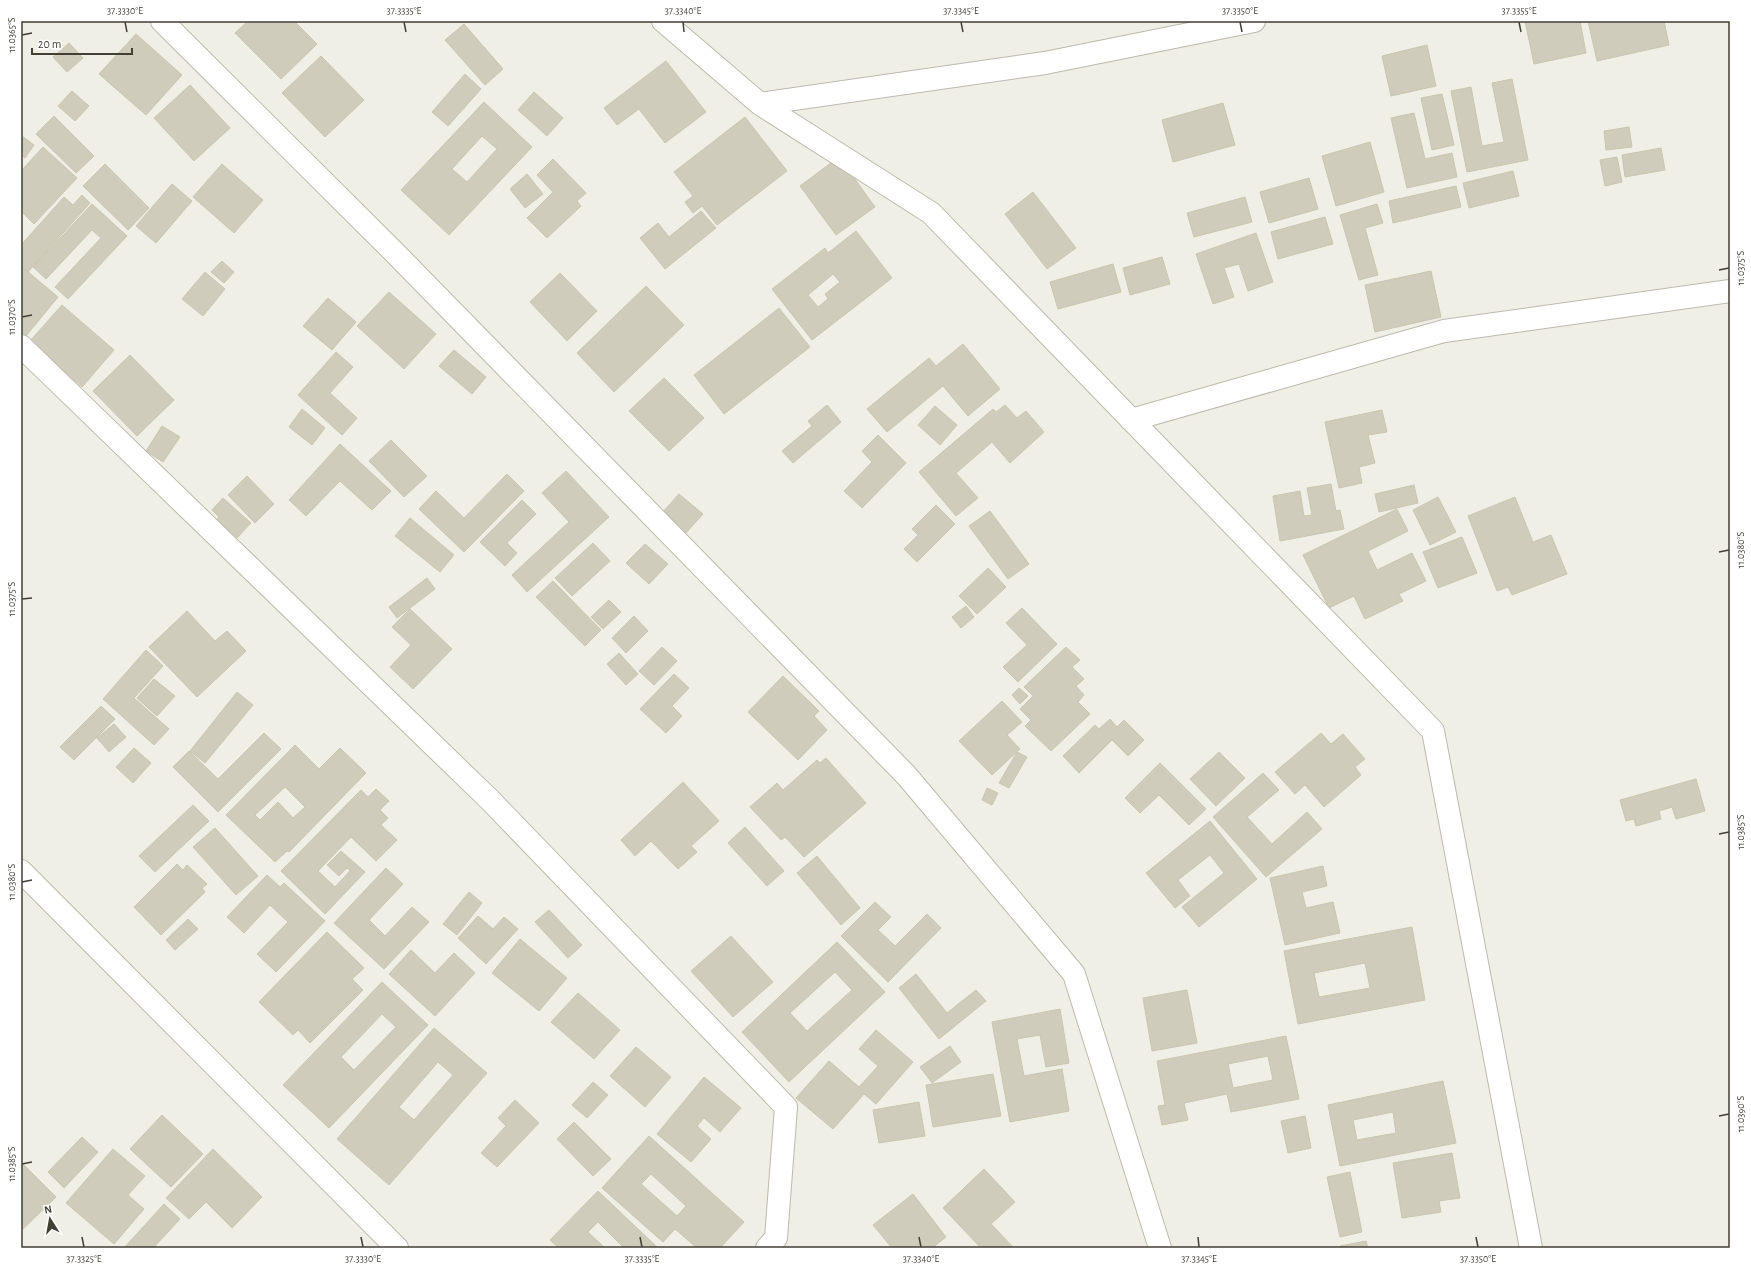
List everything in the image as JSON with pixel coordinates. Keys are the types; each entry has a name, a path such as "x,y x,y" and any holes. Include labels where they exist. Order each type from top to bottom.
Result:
{"street":[{"path":"162,21 400,259 906,775 1074,974 1160,1248"},
{"path":"663,21 760,104 931,213 1433,731 1531,1248"},
{"path":"760,104 1045,63 1254,21"},
{"path":"1131,420 1444,332 1730,291"},
{"path":"21,346 490,800 786,1107 776,1238 767,1248"},
{"path":"21,871 397,1248"}],"building":[{"path":"248,21 294,21 317,44 281,79 235,33"},
{"path":"1525,21 1580,21 1586,53 1534,64"},
{"path":"1588,21 1664,21 1669,45 1597,61"},
{"path":"464,24 503,69 485,85 445,40"},
{"path":"136,34 182,75 146,115 99,74"},
{"path":"69,43 83,58 67,72 53,57"},
{"path":"1427,45 1436,86 1391,96 1382,56"},
{"path":"321,56 364,100 325,137 282,93"},
{"path":"666,61 706,112 665,143 639,109 617,125 604,108"},
{"path":"465,74 481,89 448,126 432,112"},
{"path":"1512,79 1528,160 1467,172 1451,91 1471,87 1482,146 1504,142 1492,83"},
{"path":"190,85 230,128 194,161 154,118"},
{"path":"72,91 89,106 75,121 58,106"},
{"path":"534,92 563,118 547,136 518,110"},
{"path":"1442,94 1454,145 1432,150 1421,98"},
{"path":"484,102 532,147 449,235 401,190","holes":["482,136 497,149 467,182 452,169"]},
{"path":"1223,103 1235,145 1173,162 1162,120"},
{"path":"1414,113 1425,159 1452,153 1457,177 1407,188 1391,118"},
{"path":"54,116 94,156 76,173 36,134"},
{"path":"745,117 787,171 717,225 702,206 693,213 685,202 693,196 674,172"},
{"path":"1629,127 1632,147 1606,150 1604,131"},
{"path":"22,136 34,145 25,158 21,155"},
{"path":"1370,142 1384,192 1336,206 1322,156"},
{"path":"43,147 77,178 34,224 21,211 21,171"},
{"path":"1661,148 1665,170 1625,177 1622,155"},
{"path":"839,157 875,207 836,235 800,186"},
{"path":"1617,157 1622,182 1605,186 1600,160"},
{"path":"553,159 586,193 577,201 581,206 547,238 527,218 553,192 537,175"},
{"path":"105,164 149,208 128,230 83,186"},
{"path":"222,164 263,200 234,233 193,197"},
{"path":"1513,171 1519,196 1469,208 1463,183"},
{"path":"527,174 543,194 525,208 510,189"},
{"path":"1309,178 1318,209 1269,223 1260,192"},
{"path":"172,184 192,201 156,243 136,226"},
{"path":"1456,186 1461,207 1393,223 1389,201"},
{"path":"1033,192 1076,248 1047,269 1005,214"},
{"path":"82,195 90,203 28,272 21,266 21,245 64,197 73,205"},
{"path":"1245,197 1252,222 1194,237 1187,213"},
{"path":"92,204 127,236 68,299 55,287 101,238 92,230 46,279 33,267"},
{"path":"1377,204 1383,223 1365,228 1378,275 1359,280 1340,215"},
{"path":"701,211 716,228 665,269 640,238 658,223 669,237"},
{"path":"1325,217 1333,244 1278,259 1271,232"},
{"path":"856,231 892,278 812,340 772,289 825,248 828,253","holes":["833,274 840,282 825,294 828,299 818,307 808,295"]},
{"path":"1256,233 1273,282 1248,291 1239,264 1224,268 1234,297 1213,304 1196,254"},
{"path":"1162,257 1170,284 1130,295 1123,268"},
{"path":"222,261 234,272 224,283 211,272"},
{"path":"1113,264 1121,292 1058,309 1050,282"},
{"path":"21,266 58,297 26,336 21,332"},
{"path":"1431,271 1441,317 1375,332 1365,285"},
{"path":"205,272 225,289 203,316 182,299"},
{"path":"560,273 597,311 567,341 530,302"},
{"path":"646,286 684,325 614,392 577,353"},
{"path":"389,292 436,334 404,369 357,326"},
{"path":"328,298 356,322 332,350 303,326"},
{"path":"62,305 114,350 82,387 30,341"},
{"path":"779,308 810,347 724,414 694,375"},
{"path":"963,344 1000,389 968,416 943,386 887,432 867,409 929,358 936,366"},
{"path":"454,350 486,377 472,394 439,366"},
{"path":"336,352 353,367 330,393 357,418 342,435 298,395"},
{"path":"130,355 174,400 137,436 93,391"},
{"path":"664,378 704,418 669,451 629,411"},
{"path":"827,405 841,422 793,463 782,451 812,426 808,421"},
{"path":"1005,405 1017,418 1026,411 1044,432 1010,463 992,442 956,473 978,498 956,516 919,472 993,409 996,412"},
{"path":"935,406 957,425 940,445 918,425"},
{"path":"302,409 325,428 312,445 289,427"},
{"path":"1382,410 1387,432 1368,435 1375,463 1359,467 1362,483 1339,488 1325,422"},
{"path":"162,426 180,437 163,462 146,451"},
{"path":"878,435 906,463 862,508 844,491 872,462 862,451"},
{"path":"391,440 427,476 404,497 369,461"},
{"path":"340,444 391,491 372,510 340,481 306,516 289,500"},
{"path":"566,471 609,517 527,592 512,575 569,522 542,493"},
{"path":"507,474 524,491 464,552 419,509 436,491 464,518"},
{"path":"247,476 274,504 255,523 228,495"},
{"path":"1331,484 1336,511 1340,510 1344,529 1280,541 1273,496 1300,491 1304,516 1312,515 1307,488"},
{"path":"1414,485 1418,503 1379,512 1375,494"},
{"path":"679,494 703,514 685,534 662,513"},
{"path":"1438,497 1456,532 1430,545 1413,510"},
{"path":"1515,497 1533,542 1551,535 1567,574 1512,595 1508,587 1497,591 1468,516"},
{"path":"223,498 251,523 236,539 216,521 219,517 212,510"},
{"path":"522,500 536,514 507,543 517,553 505,566 480,542"},
{"path":"936,505 955,524 917,562 904,549 918,535 912,529"},
{"path":"1397,509 1408,531 1368,551 1377,570 1412,553 1426,581 1399,594 1403,601 1365,619 1354,596 1329,608 1303,555"},
{"path":"990,511 1029,564 1008,579 969,526"},
{"path":"410,518 454,555 440,572 395,536"},
{"path":"1462,537 1477,573 1438,588 1423,552"},
{"path":"593,543 610,561 572,596 555,578"},
{"path":"645,544 668,564 649,584 626,563"},
{"path":"988,568 1006,587 977,614 959,596"},
{"path":"427,578 435,589 397,618 389,607"},
{"path":"553,581 601,630 585,646 536,597"},
{"path":"609,600 621,612 603,629 591,617"},
{"path":"966,606 974,617 961,628 952,617"},
{"path":"1022,608 1057,644 1018,682 1003,667 1027,645 1006,623"},
{"path":"410,609 452,649 413,689 390,667 411,645 392,627"},
{"path":"187,611 215,641 227,631 246,651 197,697 149,647"},
{"path":"634,616 648,631 626,653 612,638"},
{"path":"662,647 677,661 654,685 639,671"},
{"path":"1066,647 1080,660 1072,667 1084,679 1076,686 1084,695 1078,702 1090,714 1051,751 1025,726 1031,720 1020,709 1033,696 1024,687"},
{"path":"146,650 163,666 134,698 169,729 154,745 103,699"},
{"path":"619,653 638,674 626,685 607,664"},
{"path":"674,674 689,688 672,706 682,716 666,733 640,709"},
{"path":"783,676 819,711 814,716 827,730 798,760 748,712"},
{"path":"154,679 175,696 157,716 137,698"},
{"path":"1019,688 1028,696 1020,704 1012,695"},
{"path":"237,692 253,705 205,763 190,751"},
{"path":"1002,701 1022,722 1007,735 1020,749 992,775 959,741"},
{"path":"101,706 115,719 74,760 60,747"},
{"path":"1110,719 1117,727 1124,720 1144,740 1128,756 1112,740 1079,773 1063,756 1095,725 1099,729"},
{"path":"114,724 126,737 109,752 97,738"},
{"path":"264,733 281,749 218,812 173,767 189,751 218,779"},
{"path":"1321,733 1331,744 1343,734 1365,759 1355,767 1361,775 1324,807 1305,785 1295,794 1275,772"},
{"path":"295,745 319,769 340,748 366,773 289,852 287,851 275,862 226,815","holes":["285,787 305,807 293,818 278,802 260,820 255,815"]},
{"path":"134,748 151,763 133,783 116,767"},
{"path":"1017,752 1027,757 1009,788 999,783"},
{"path":"1219,752 1245,778 1216,806 1190,779"},
{"path":"826,758 866,803 804,857 785,837 781,840 750,807 777,783 783,790 817,760 820,763"},
{"path":"1160,763 1206,809 1189,825 1159,795 1140,813 1125,798"},
{"path":"1263,773 1279,790 1247,817 1272,844 1307,812 1322,829 1266,877 1213,817"},
{"path":"1696,779 1705,811 1676,819 1672,807 1659,811 1661,819 1636,826 1634,819 1626,821 1620,800"},
{"path":"683,782 719,821 691,846 697,852 678,869 651,841 635,856 621,840"},
{"path":"987,788 998,793 992,805 982,800"},
{"path":"376,789 389,801 380,810 388,818 381,825 397,840 376,861 351,837 318,871 335,887 350,871 347,868 339,876 327,865 341,851 365,872 325,914 281,871 361,790 368,797"},
{"path":"193,805 209,821 155,872 139,856"},
{"path":"1210,821 1257,879 1199,927 1182,907 1224,873 1210,855 1178,880 1190,896 1175,908 1146,873"},
{"path":"745,827 784,871 767,886 728,843"},
{"path":"215,828 258,876 236,895 193,847"},
{"path":"817,856 860,908 841,925 797,873"},
{"path":"177,864 183,870 187,865 207,884 202,888 205,892 161,935 134,907"},
{"path":"1323,866 1327,886 1302,892 1306,908 1333,902 1340,933 1285,945 1270,878"},
{"path":"386,868 403,884 369,920 385,936 412,907 429,922 384,969 334,923"},
{"path":"267,875 280,887 284,883 325,921 276,972 257,954 288,922 270,905 244,933 227,917"},
{"path":"469,892 482,903 457,935 443,924"},
{"path":"875,902 891,917 878,930 895,946 927,914 941,928 888,982 841,936"},
{"path":"549,910 582,945 568,958 535,922"},
{"path":"478,916 493,929 504,917 518,929 486,964 458,938"},
{"path":"188,919 198,929 175,950 166,940"},
{"path":"1412,927 1425,1000 1298,1024 1284,951","holes":["1365,963 1370,988 1319,997 1314,973"]},
{"path":"327,932 364,968 352,979 363,990 310,1043 298,1030 293,1035 259,1002"},
{"path":"731,936 773,982 733,1017 691,971"},
{"path":"520,939 567,978 539,1011 492,973"},
{"path":"837,942 885,992 789,1082 742,1032","holes":["835,972 852,990 807,1031 790,1013"]},
{"path":"411,950 435,973 454,953 475,973 435,1016 389,974"},
{"path":"916,974 947,1013 976,990 986,1001 939,1039 899,988"},
{"path":"382,982 428,1025 329,1128 283,1085","holes":["382,1014 396,1027 354,1070 341,1057"]},
{"path":"1187,990 1197,1043 1152,1051 1143,998"},
{"path":"578,993 620,1030 594,1059 551,1022"},
{"path":"1060,1009 1069,1063 1046,1067 1040,1035 1017,1039 1024,1076 1062,1069 1069,1111 1010,1122 992,1022"},
{"path":"434,1028 487,1073 389,1185 337,1139","holes":["438,1062 453,1075 414,1120 399,1107"]},
{"path":"876,1030 913,1062 876,1104 864,1094 833,1129 796,1098 829,1061 859,1087 878,1066 859,1049"},
{"path":"1286,1036 1299,1099 1231,1112 1227,1094 1184,1103 1188,1120 1162,1125 1158,1106 1165,1105 1157,1061","holes":["1268,1056 1273,1080 1233,1088 1228,1064"]},
{"path":"950,1046 961,1062 932,1083 920,1067"},
{"path":"636,1047 671,1077 645,1107 610,1076"},
{"path":"993,1074 1001,1116 933,1127 926,1085"},
{"path":"704,1077 741,1108 720,1132 704,1118 697,1126 711,1139 691,1162 657,1134"},
{"path":"1443,1081 1456,1143 1340,1166 1328,1105","holes":["1393,1112 1396,1133 1357,1140 1353,1120"]},
{"path":"593,1082 608,1095 587,1118 572,1105"},
{"path":"515,1100 539,1123 497,1167 481,1153 506,1126 498,1118"},
{"path":"919,1102 925,1136 879,1143 873,1110"},
{"path":"162,1115 203,1154 171,1187 130,1149"},
{"path":"1305,1116 1311,1148 1288,1153 1281,1121"},
{"path":"574,1122 611,1159 593,1176 557,1139"},
{"path":"649,1136 744,1222 720,1248 697,1248 675,1229 663,1242 602,1188","holes":["651,1174 686,1206 677,1216 641,1184"]},
{"path":"82,1137 98,1152 64,1188 48,1172"},
{"path":"113,1149 145,1176 128,1195 144,1209 114,1244 66,1203"},
{"path":"213,1149 262,1197 232,1228 206,1202 189,1219 166,1198"},
{"path":"1452,1153 1460,1198 1439,1201 1441,1212 1402,1218 1393,1163"},
{"path":"21,1162 56,1197 21,1231 21,1196 24,1193 21,1191"},
{"path":"984,1169 1015,1202 991,1224 1014,1248 981,1248 943,1208"},
{"path":"1350,1172 1362,1232 1340,1237 1327,1177"},
{"path":"598,1191 658,1248 624,1248 598,1222 588,1232 605,1248 559,1248 550,1240"},
{"path":"913,1194 946,1237 932,1248 892,1248 873,1225"},
{"path":"164,1204 180,1219 155,1246 157,1248 124,1248"},
{"path":"1366,1241 1368,1248 1341,1248 1340,1246"}]}
